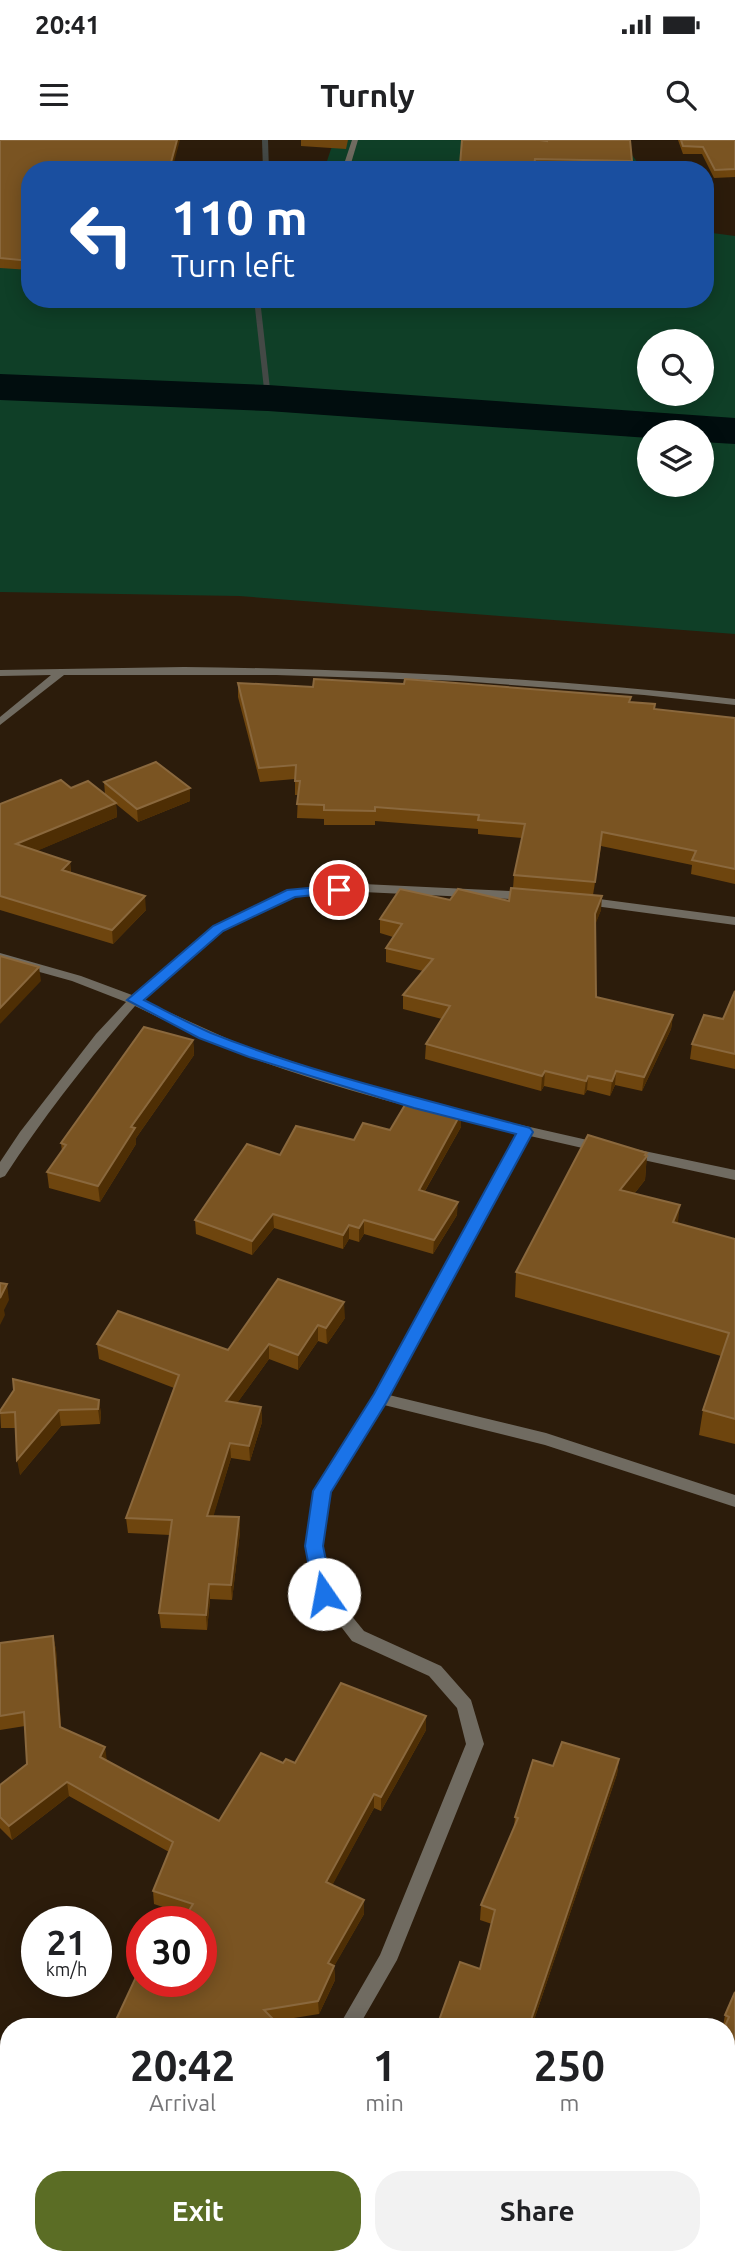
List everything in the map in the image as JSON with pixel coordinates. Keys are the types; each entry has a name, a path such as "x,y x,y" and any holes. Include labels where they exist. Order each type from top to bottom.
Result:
{"street":[{"path":"348,161 355,140"},
{"path":"0,673 235,671 532,681 735,702"},
{"path":"0,722 61,672"},
{"path":"0,1173 25,1135 101,1037 134,1000 218,929 292,893 363,888 547,897"},
{"path":"572,899 735,921"},
{"path":"0,957 98,986 134,1000 204,1035 255,1054 420,1104 525,1132 735,1175"},
{"path":"354,2018 387,1960 475,1744 466,1705 435,1671 358,1636 324,1594 314,1546 322,1491 380,1398 525,1132"},
{"path":"380,1398 546,1439 735,1501"}],"green space":[{"path":"334,140 621,140 636,161 327,161"},
{"path":"0,207 21,208 21,308 714,308 714,233 735,236 735,634 239,596 0,592"}],"building":[{"path":"0,140 177,140 171,161 21,161 21,260 0,258"},
{"path":"462,140 630,140 632,161 535,159 460,161"},
{"path":"681,140 735,140 735,169 715,170 714,161 710,161 703,147 683,146"},
{"path":"314,679 404,684 405,679 631,697 629,702 655,704 654,709 735,718 735,869 692,860 696,851 602,832 595,882 514,875 525,824 478,820 479,815 375,807 375,811 324,810 324,805 297,804 300,781 295,781 296,765 259,768 238,683 313,687"},
{"path":"156,762 190,788 137,809 104,782"},
{"path":"61,780 71,788 88,781 116,803 16,844 70,862 62,870 145,896 112,930 0,896 0,804"},
{"path":"511,888 602,896 595,914 596,997 673,1015 644,1077 616,1071 612,1081 588,1076 586,1081 545,1071 542,1076 426,1044 450,1006 403,995 433,959 386,948 402,924 380,919 400,889 450,900 458,889 509,901"},
{"path":"0,956 39,967 0,1008"},
{"path":"735,991 735,1054 692,1044 704,1015 723,1019"},
{"path":"144,1027 193,1040 131,1127 135,1128 98,1186 47,1172 66,1145 61,1143"},
{"path":"408,1100 461,1113 419,1190 458,1202 434,1240 364,1220 359,1228 349,1225 343,1235 273,1214 252,1241 195,1220 247,1144 280,1155 296,1126 354,1140 363,1123 390,1130"},
{"path":"588,1135 647,1153 620,1190 680,1205 673,1222 735,1239 735,1419 703,1410 729,1333 516,1272"},
{"path":"278,1279 344,1302 326,1328 318,1325 298,1355 269,1344 226,1401 261,1407 249,1446 230,1443 207,1516 239,1517 231,1585 209,1584 206,1615 159,1613 172,1520 126,1518 179,1375 97,1344 118,1311 228,1350"},
{"path":"0,1283 7,1284 0,1298"},
{"path":"13,1379 99,1400 98,1409 59,1410 17,1460 15,1412 0,1413 14,1390"},
{"path":"53,1636 60,1727 105,1747 100,1757 219,1821 261,1753 283,1763 286,1759 295,1763 341,1683 426,1716 381,1797 374,1794 326,1882 364,1900 328,1963 334,1966 318,2001 264,2010 272,2018 117,2018 127,1997 217,1997 217,1906 192,1906 193,1904 153,1891 173,1842 67,1782 9,1826 0,1817 0,1785 27,1764 24,1712 0,1716 0,1643"},
{"path":"562,1742 619,1759 532,2018 440,2018 460,1962 480,1969 495,1910 481,1905 518,1818 515,1817 533,1760 553,1766"},
{"path":"735,1992 735,2018 725,2015"}],"waterway":[{"path":"265,140 266,161"},
{"path":"258,308 268,398"},
{"path":"0,387 268,398 735,431"}],"route":[{"path":"324,1594 314,1546 322,1491 380,1398 525,1132 420,1104 255,1054 204,1035 134,1000 218,929 292,893 339,890"}]}
